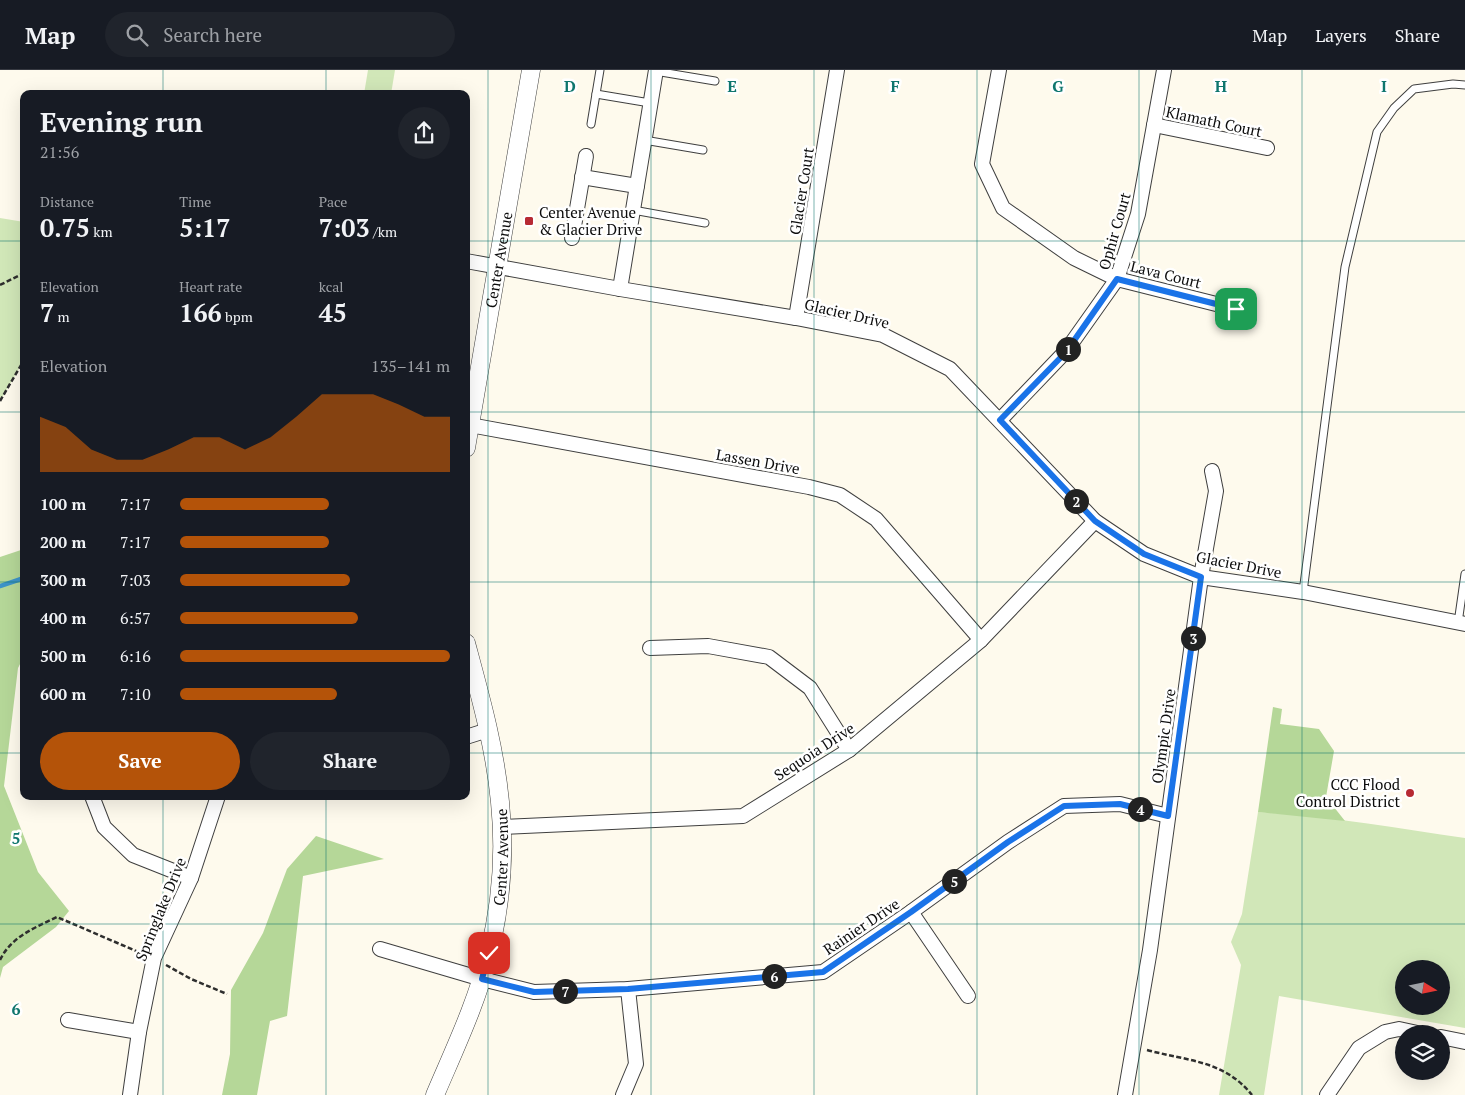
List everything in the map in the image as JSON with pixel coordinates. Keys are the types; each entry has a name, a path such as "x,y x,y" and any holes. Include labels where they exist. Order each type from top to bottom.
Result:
{"street":[{"name":"Center Avenue","path":"470,425 531,70"},
{"path":"620,290 655,70"},
{"name":"Glacier Court","path":"796,318 837,70"},
{"name":"Lava Court","path":"999,70 982,164 1003,208 1074,258 1117,279 1236,309"},
{"name":"Ophir Court","path":"1000,420 1066,352 1117,279 1138,214 1164,70"},
{"name":"Klamath Court","path":"1154,125 1267,148"},
{"path":"572,238 586,156"},
{"path":"582,177 637,186"},
{"name":"Glacier Drive","path":"470,262 620,290 796,318 882,335 950,369 1095,521 1144,554 1201,577 1304,592 1462,623"},
{"name":"Lassen Drive","path":"470,425 840,495 876,520 981,640"},
{"name":"Olympic Drive","path":"1125,1095 1150,950 1201,577 1216,491 1212,471"},
{"name":"Sequoia Drive","path":"502,827 743,816 849,750 981,640 1095,521"},
{"path":"650,648 708,646 769,657 810,688 849,750"},
{"name":"Center Avenue","path":"435,1095 482,979 497,914 500,878 502,827 496,773 488,730 470,659"},
{"path":"470,736 488,730"},
{"path":"94,800 104,828 133,855 191,878"},
{"name":"Springlake Drive","path":"130,1095 139,1032 154,958 191,878 217,800"},
{"name":"Rainier Drive","path":"380,949 534,992 628,989 823,972 911,912 1008,842 1064,806 1120,804 1168,816"},
{"path":"911,912 968,996"},
{"path":"623,1095 636,1064 628,989"},
{"path":"68,1020 139,1032"},
{"path":"1328,1095 1359,1048 1385,1032 1395,1031"},
{"path":"1450,1039 1465,1042"}],"lane":[{"path":"591,124 600,70"},
{"path":"655,70 715,81"},
{"path":"1304,592 1345,267 1377,132 1394,108 1414,89 1453,84 1465,85"},
{"path":"596,94 650,104"},
{"path":"644,140 704,150"},
{"path":"633,210 705,223"},
{"path":"1462,623 1465,574"}],"path":[{"path":"0,284 20,275"},
{"path":"0,401 20,367"},
{"path":"0,960 6,947 32,929 57,917 154,958 191,979 227,994"},
{"path":"1133,1047 1175,1058 1201,1062 1229,1073 1252,1095"}],"green space":[{"path":"368,70 395,70 392,90 365,90"},
{"path":"0,218 20,221 20,367 0,401"},
{"path":"20,550 20,664 4,786 38,872 69,911 56,927 3,967 0,978 0,557"},
{"path":"1273,707 1282,709 1280,724 1319,729 1334,751 1326,797 1345,821 1258,812"},
{"path":"1258,812 1336,819 1465,838 1465,1028 1279,996 1264,1095 1219,1095 1241,965 1231,942 1242,914"},
{"path":"316,836 384,859 303,876 287,1016 270,1021 257,1095 222,1095 230,1054 231,990 263,933 287,869"}],"waterway":[{"path":"0,586 20,579"}],"place":[{"name":"Center Avenue & Glacier Drive","path":"529,221"},
{"name":"CCC Flood Control District","path":"1410,793"}],"route":[{"path":"489,953 482,979 534,992 628,989 823,972 911,912 1008,842 1064,806 1120,804 1168,816 1201,577 1144,554 1095,521 1000,420 1066,352 1117,279 1236,309"}]}
